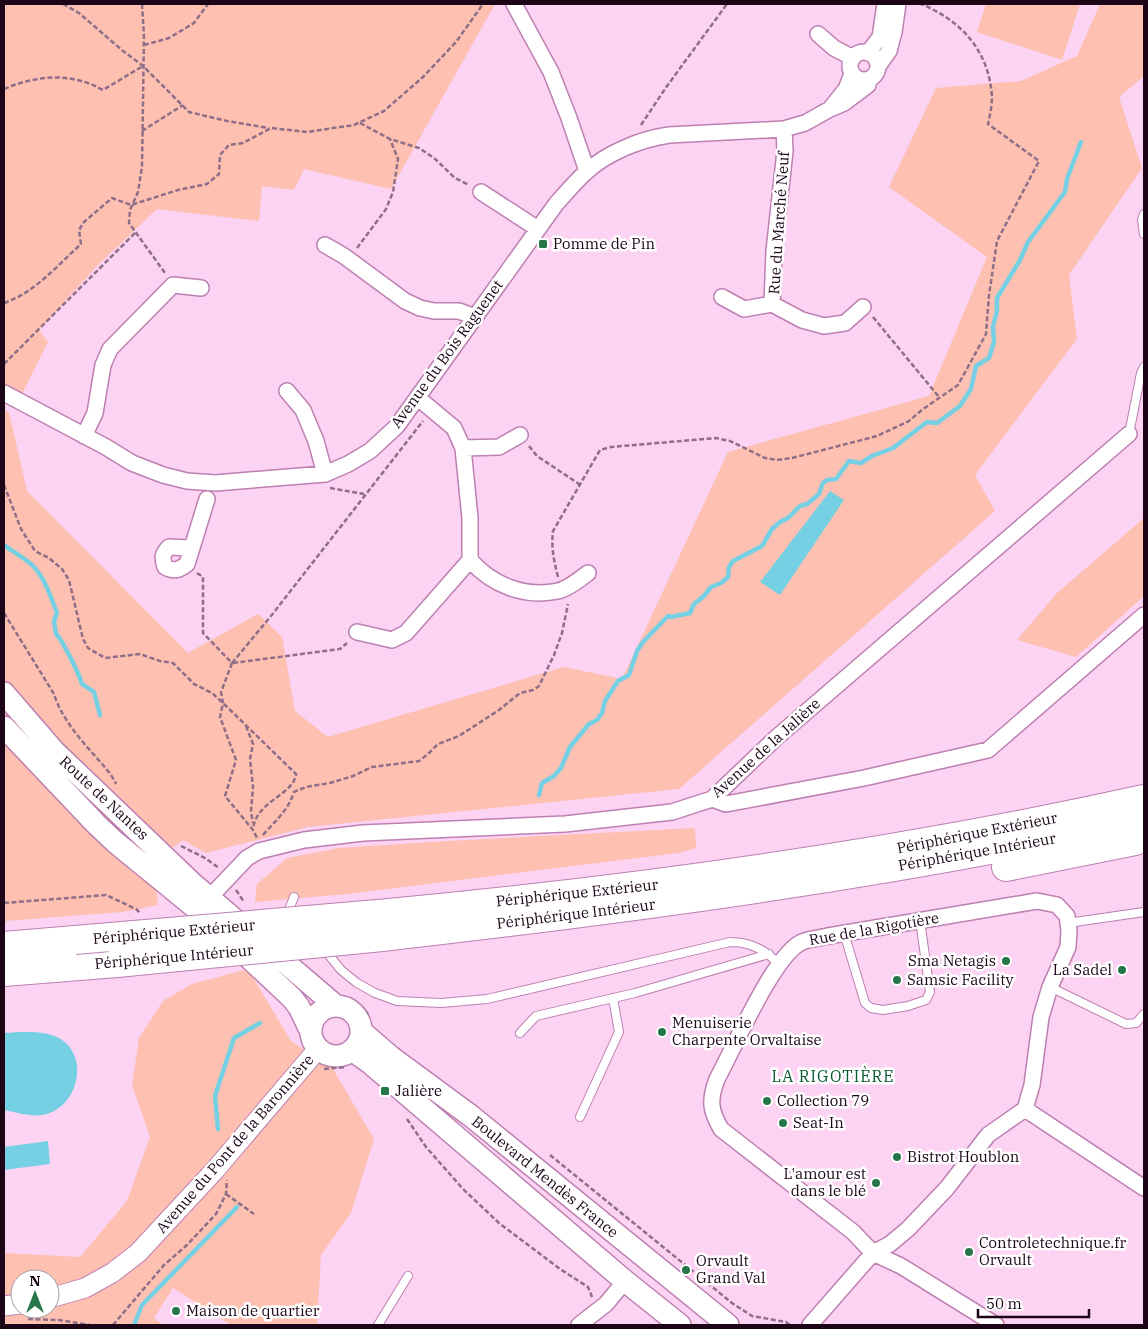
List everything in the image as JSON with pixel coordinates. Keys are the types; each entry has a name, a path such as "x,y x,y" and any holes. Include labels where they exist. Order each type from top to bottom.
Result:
{"highway":[{"path":"892,848 909,833 1144,780"},
{"name":"Périphérique Extérieur","path":"4,946 75,940 385,925 509,901 657,884 892,848 1028,824 1144,799"},
{"name":"Périphérique Intérieur","path":"4,972 117,963 385,925 630,907 801,883 978,853 1144,819"},
{"path":"801,883 837,890 1048,860 1144,839"}],"main road":[{"name":"Route de Nantes","path":"4,693 55,752 193,884 203,903 299,1007 316,1050"},
{"name":"Route de Nantes","path":"4,727 102,830 203,903 336,1006"},
{"name":"Boulevard Mendès France","path":"336,1006 343,1007 353,1013 360,1023 361,1031 391,1057 471,1116 728,1325"},
{"path":"336,1006 325,1008 316,1015 312,1023 316,1050 334,1056 344,1055 351,1058 361,1031"},
{"name":"Boulevard Mendès France","path":"351,1058 370,1063 625,1281 680,1325"}],"street":[{"path":"868,53 880,38 885,4"},
{"name":"Avenue du Bois Raguenet","path":"4,393 132,463 163,475 187,481 215,483 324,480 370,450 397,426 556,204 587,171 625,148 654,137 784,129 805,123 844,103 868,85 868,80 876,74 878,65 889,51 898,4"},
{"path":"519,5 551,72 570,118 587,171"},
{"path":"818,34 834,48 853,58 860,53 868,53 875,57 878,65"},
{"name":"Avenue du Bois Raguenet","path":"830,109 846,89 852,74 850,66 853,58"},
{"path":"852,74 859,80 868,80"},
{"name":"Rue du Marché Neuf","path":"784,129 785,150 774,251 772,304 802,320 824,326 845,323 863,307"},
{"path":"481,192 538,229"},
{"path":"324,245 349,260 404,301 420,308 434,311 459,312 475,317"},
{"path":"84,436 95,413 103,365 110,349 174,285 201,288"},
{"path":"722,297 744,309 772,304"},
{"path":"286,391 303,410 316,441 324,480"},
{"path":"357,632 392,640 406,633 470,560 470,518 463,448 454,428 418,398"},
{"name":"Avenue de la Jalière","path":"203,903 247,858 258,851 304,840 363,833 565,824 672,812 712,799 777,738 1129,434"},
{"path":"463,448 498,447 520,435"},
{"path":"191,548 169,547 164,552 162,559 165,567 171,570 179,570 187,564 207,499"},
{"path":"470,560 482,573 499,584 525,593 560,591 588,573"},
{"path":"712,799 726,804 864,778 988,750 1144,615"},
{"name":"Rue de la Rigotière","path":"873,1253 853,1232 721,1129 711,1106 712,1093 717,1079 770,978 774,959 786,954 801,942 844,933 1037,901 1057,905 1066,916 1068,923"},
{"path":"810,1325 873,1253 890,1244 908,1229 947,1188 988,1135 1025,1109 1032,1085 1041,1017 1050,987 1068,947 1068,923"},
{"name":"Avenue du Pont de la Baronnière","path":"60,1295 85,1288 112,1273 138,1253 215,1170 316,1050"},
{"path":"1025,1109 1144,1188"},
{"path":"873,1253 901,1266 996,1325"},
{"path":"579,1325 606,1304 625,1281"}],"lane":[{"path":"1144,214 1142,220 1144,234"},
{"path":"1129,434 1141,373 1144,367"},
{"path":"294,897 290,907 307,928"},
{"path":"1068,923 1144,912"},
{"path":"844,933 865,1003 871,1008 883,1010 908,1006 926,1000 930,992 920,920"},
{"path":"313,935 341,970 357,983 375,993 397,1000 441,1003 487,999 730,942 751,944 774,959"},
{"path":"520,1032 536,1016 774,959"},
{"path":"1050,987 1126,1024 1136,1023 1144,1014"},
{"path":"580,1117 619,1032 613,998"},
{"path":"378,1325 408,1276"}],"path":[{"path":"63,4 79,13 143,66 189,112 227,121 307,132 360,123 384,111 423,77 456,42 483,4"},
{"path":"142,4 144,45 142,167 138,192 131,205 128,223 174,285"},
{"path":"144,45 169,38 194,23 208,4"},
{"path":"641,130 641,126 667,86 727,4"},
{"path":"4,89 43,78 65,77 88,82 103,90 143,66"},
{"path":"142,131 183,105"},
{"path":"360,123 390,139 419,148 434,158 455,178 481,192"},
{"path":"4,303 18,298 32,288 81,244 79,230 84,222 112,198 131,205 178,190 206,184 219,174 220,155 229,145 243,143 270,128"},
{"path":"349,260 386,209 393,192 398,159 390,139"},
{"path":"4,364 135,233"},
{"path":"863,307 882,327 939,398"},
{"path":"254,830 225,796 236,760 220,717 223,703 221,692 232,663 432,410"},
{"path":"520,435 537,456 579,484"},
{"path":"324,480 365,494"},
{"path":"4,485 21,529 28,541 35,551 49,558 62,569 69,580 83,638 88,648 105,658 140,654 173,663 194,684 212,693 296,774 293,784 257,815 254,830"},
{"path":"187,564 203,577 203,633 232,663"},
{"path":"245,724 253,744 250,759 253,786 251,812 258,840 283,814 291,803 294,792 306,787 330,783 353,776 372,768 419,761 438,744 459,736 499,710 520,693 534,690 539,686 562,633 570,598 562,590"},
{"path":"4,613 54,694 57,704 79,737 112,776 119,792"},
{"path":"232,663 340,649 357,632"},
{"path":"316,1050 351,1058"},
{"path":"402,1113 426,1147 463,1189 499,1224 588,1288 594,1300 592,1314"},
{"path":"113,1325 164,1265 187,1245 216,1214 226,1194 228,1184 228,1180 223,1177"},
{"path":"226,1194 254,1214"},
{"path":"55,1319 90,1325"}],"shaded area":[{"path":"4,4 495,4 391,189 304,169 294,190 262,186 259,221 157,209 98,265 39,330 48,342 22,394 4,385"},
{"path":"986,4 1080,4 1062,60 977,32"},
{"path":"1100,4 1144,4 1144,76 1119,97 1142,168 1069,275 1077,339 975,475 995,511 679,789 308,827 206,853 183,840 153,863 158,905 123,912 4,921 4,410 9,412 27,491 188,653 258,614 282,637 295,711 328,737 564,667 622,679 728,452 929,396 987,257 889,187 936,88 1021,81 1077,56"},
{"path":"1144,518 1144,596 1076,657 1017,640 1057,593"},
{"path":"695,828 696,848 679,853 347,894 255,902 257,884 287,858 339,848"},
{"path":"248,969 291,1041 333,1069 374,1139 351,1213 321,1255 317,1325 231,1325 173,1288 154,1318 163,1325 4,1325 4,1253 80,1257 127,1201 150,1137 132,1085 139,1038 163,1001 192,984"}],"water":[{"path":"830,491 844,500 780,595 760,582"},
{"path":"4,1033 44,1033 57,1037 68,1045 74,1056 77,1068 76,1080 72,1093 54,1111 42,1115 28,1115 4,1110"},
{"path":"48,1141 50,1164 4,1170 4,1147"}],"waterway":[{"path":"539,795 542,783 554,776 561,768 570,747 589,724 597,720 602,713 605,701 618,681 629,675 637,651 643,642 668,616 690,613 694,604 711,587 721,583 728,577 729,567 733,561 762,546 772,529 788,518 800,506 807,504 819,494 823,483 827,480 836,479 849,461 861,463 872,456 893,448 927,422 937,423 960,406 971,389 976,366 989,358 994,342 993,326 997,311 997,298 1020,260 1028,242 1065,192 1067,179 1081,142"},
{"path":"4,545 30,563 41,576 57,613 54,621 56,634 82,684 94,692 100,715"},
{"path":"218,1129 215,1096 234,1038 260,1023"},
{"path":"134,1325 142,1305 237,1207"}],"place":[{"name":"Pomme de Pin","path":"543,244"},
{"name":"Sma Netagis","path":"1006,961"},
{"name":"La Sadel","path":"1122,970"},
{"name":"Samsic Facility","path":"897,980"},
{"name":"Menuiserie Charpente Orvaltaise","path":"662,1032"},
{"name":"Jalière","path":"385,1091"},
{"name":"Collection 79","path":"767,1101"},
{"name":"Seat-In","path":"783,1123"},
{"name":"Bistrot Houblon","path":"897,1157"},
{"name":"L'amour est dans le blé","path":"876,1183"},
{"name":"Controletechnique.fr Orvault","path":"969,1252"},
{"name":"Orvault Grand Val","path":"686,1270"},
{"name":"Maison de quartier","path":"176,1311"}],"district":[{"name":"LA RIGOTIÈRE","path":"833,1076"}]}
